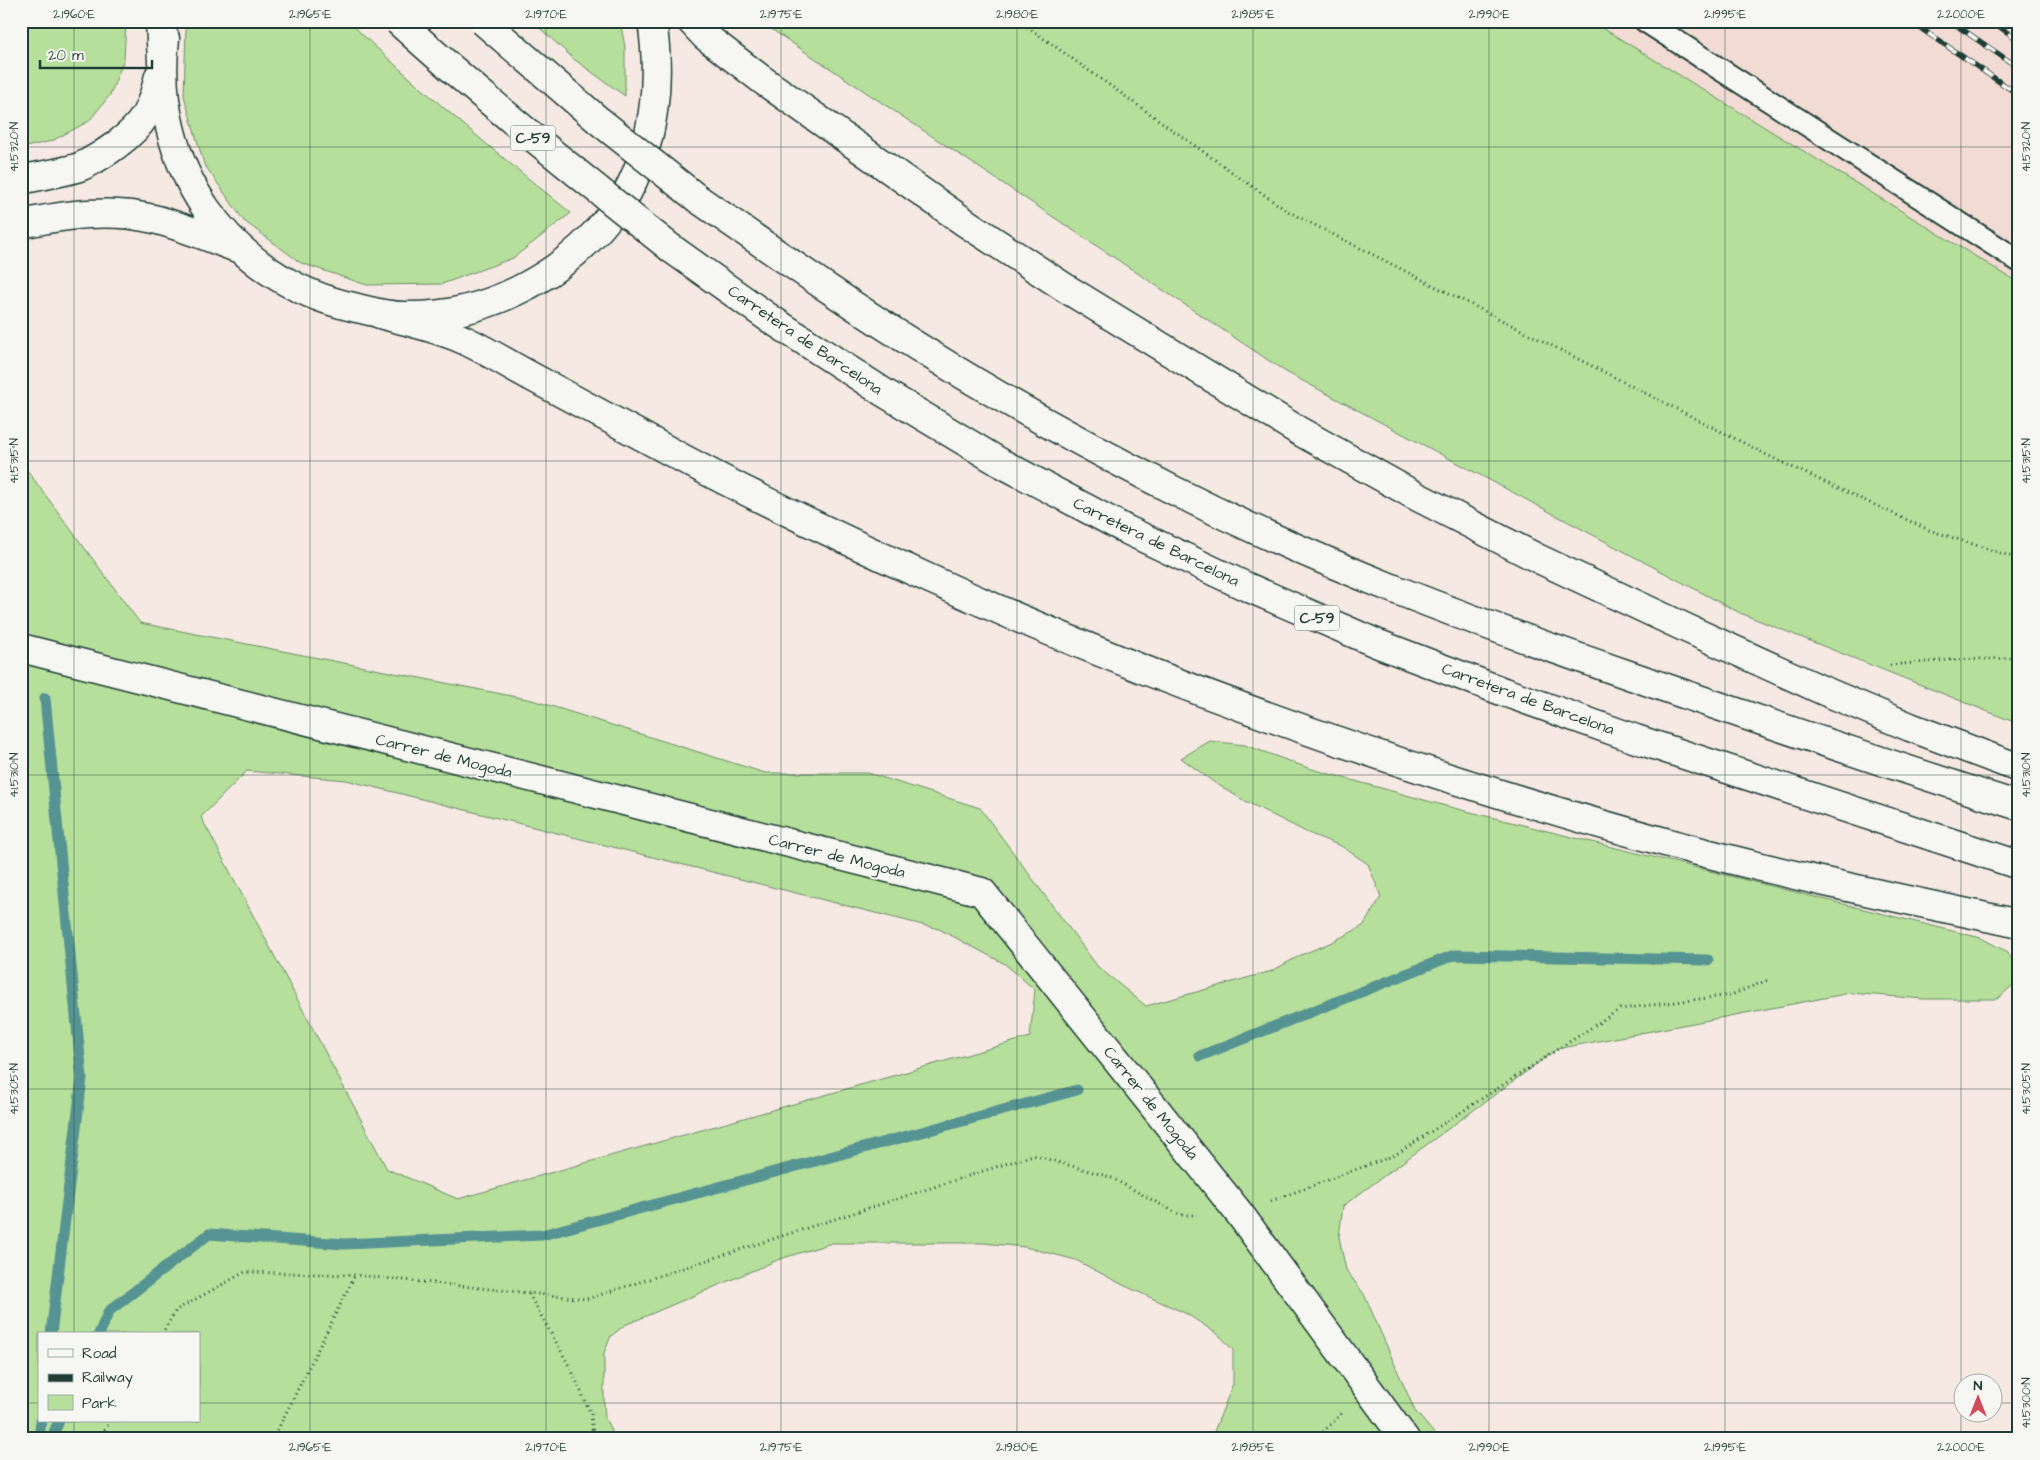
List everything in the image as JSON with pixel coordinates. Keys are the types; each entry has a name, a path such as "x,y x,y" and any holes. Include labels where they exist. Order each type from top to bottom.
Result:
{"main road":[{"path":"160,21 164,98 172,138 186,177 211,218 238,248 268,271 303,291 339,304 380,314 462,339 720,478 829,531 930,579 1041,627 1190,687 1334,740 1447,778 1562,813 1688,848 1823,881 2019,924"},
{"path":"21,180 80,166 107,151 125,137 144,117 155,90 162,62 168,21"},
{"name":"Carretera de Barcelona","path":"398,21 445,64 531,137 672,249 769,318 883,392 1001,463 1127,530 1248,587 1376,643 1504,692 1636,739 2019,866"},
{"path":"483,21 598,120 698,199 822,286 953,369 1054,427 1175,491 1292,546 1418,598 1546,646 1827,743 2019,806"},
{"path":"380,314 403,316 444,314 473,307 513,293 549,273 598,232 627,193 647,140 653,116 657,78 656,46 652,21"},
{"path":"691,21 706,36 761,79 966,223 1067,289 1299,431 1416,496 1530,554 1686,628 1822,690 1910,727 2019,768"},
{"path":"21,224 62,216 106,213 130,215 154,219 238,248"},
{"name":"Carrer de Mogoda","path":"21,648 982,892 1239,1213 1405,1439"}],"lane":[{"path":"1645,21 2019,261"}],"path":[{"path":"1019,21 1287,211 1779,461 1929,530 2019,559"},
{"path":"1890,665 1949,660 2016,658 2019,652"},
{"path":"163,1332 176,1310 245,1272 355,1275 587,1299 1033,1155 1110,1177 1180,1215 1239,1213 1395,1155 1620,1009 1732,995 1768,980"},
{"path":"273,1439 355,1275"},
{"path":"528,1293 576,1380 591,1414 593,1439"},
{"path":"100,1439 109,1422"}],"shaded area":[{"path":"1107,21 2019,21 2019,401"}],"green space":[{"path":"21,21 126,21 124,59 110,95 89,121 52,141 21,148"},
{"path":"187,21 348,21 457,119 571,213 513,258 442,284 367,285 301,263 244,221 204,164 184,96"},
{"path":"532,21 620,21 625,47 625,96 575,60"},
{"path":"759,21 1591,21 2019,283 2019,724 1740,613 1286,372"},
{"path":"21,462 140,623 532,700 765,773 868,773 980,808 1098,967 1146,1006 1272,971 1363,926 1381,897 1368,864 1341,846 1308,833 1241,799 1181,758 1210,741 1245,745 1308,768 1446,806 1981,938 2008,952 2019,975 2019,980 1997,999 1924,999 1850,993 1557,1049 1343,1206 1339,1237 1346,1270 1364,1294 1415,1411 1439,1439 1211,1439 1233,1384 1233,1350 1219,1335 1187,1314 1123,1285 1076,1260 1025,1247 983,1243 832,1243 780,1259 625,1325 611,1336 604,1353 604,1403 605,1418 615,1439 21,1439","holes":["247,771 346,780 939,929 1005,964 1035,990 1030,1037 458,1199 387,1169 201,817"]}],"waterway":[{"path":"45,698 82,1078 51,1332"},
{"path":"1200,1056 1454,955 1708,960"},
{"path":"100,1332 109,1311 209,1234 344,1244 542,1235 1077,1090"},
{"path":"39,1439 41,1422"},
{"path":"51,1439 59,1422"}],"railway":[{"path":"1910,21 2019,95"},
{"path":"1950,21 2019,68"},
{"path":"1991,21 2019,40"}]}
